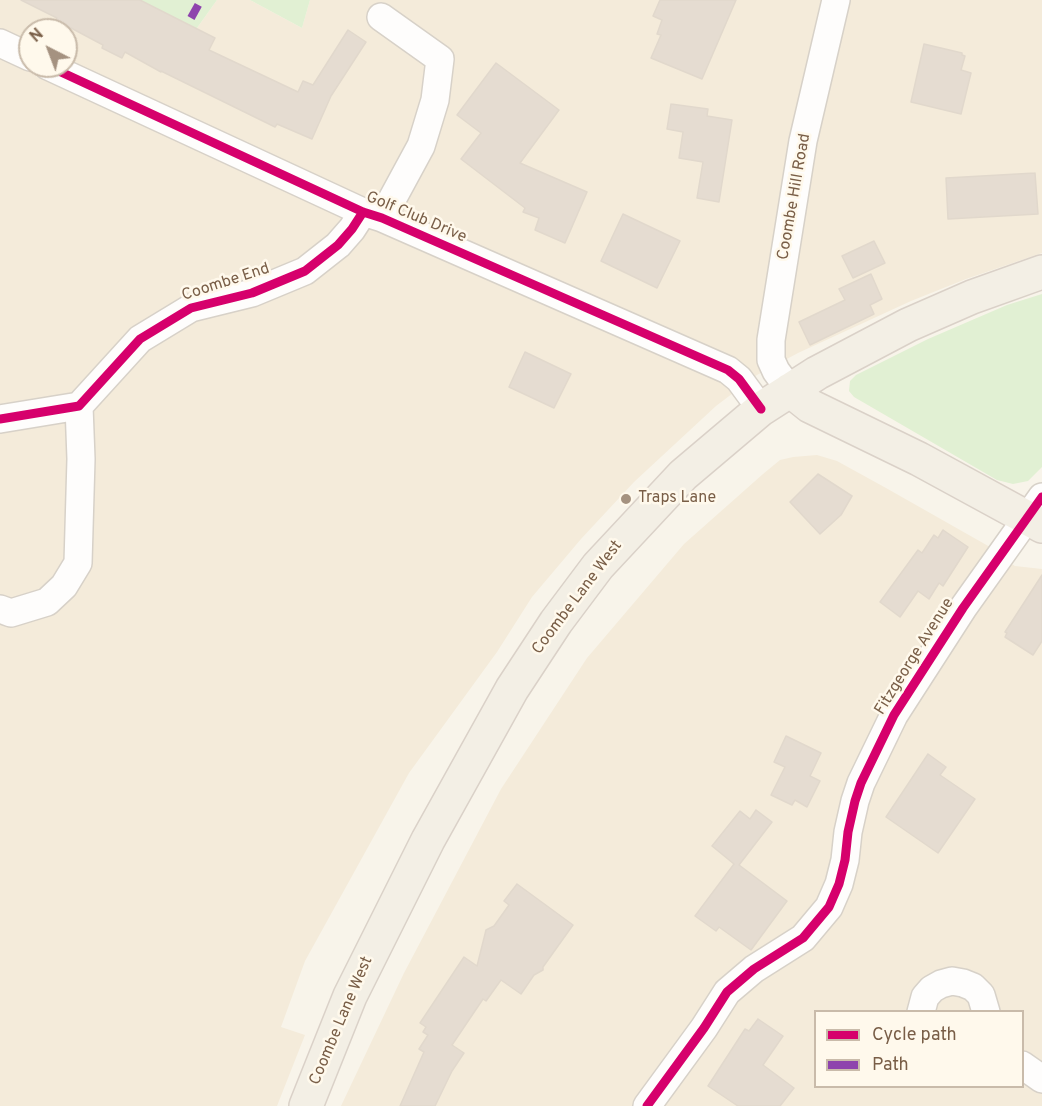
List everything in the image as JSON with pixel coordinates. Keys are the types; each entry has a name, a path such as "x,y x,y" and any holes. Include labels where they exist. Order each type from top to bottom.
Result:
{"main road":[{"name":"Coombe Lane West","path":"306,1106 350,996 428,840 512,689 556,621 598,566 683,475 761,409 844,357 908,325 972,297 1042,272"},
{"path":"790,390 810,406 1037,514"}],"street":[{"name":"Coombe Hill Road","path":"790,390 782,381 771,360 771,340 803,141 836,0"},
{"name":"Coombe End","path":"79,406 140,339 191,308 252,293 305,271 373,215 421,146 435,100 440,59 381,17"},
{"path":"0,43 18,51"},
{"name":"Golf Club Drive","path":"74,78 373,215 728,370 739,379 761,409"},
{"path":"0,419 79,406 81,459 78,563 64,586 46,602 11,613 0,609"},
{"name":"Fitzgeorge Avenue","path":"647,1106 728,992 754,969 803,938 829,907 839,884 845,860 848,832 861,783 894,715 963,608 1037,514"},
{"path":"921,1010 925,998 932,989 952,981 973,987 981,995 986,1010"},
{"path":"1024,1066 1042,1079"}],"shaded area":[{"path":"0,0 133,0 192,35 217,0 250,0 302,28 310,0 1042,0 1042,253 911,301 798,353 757,375 716,406 634,482 581,539 532,597 497,652 409,773 305,961 281,1027 305,1035 277,1106 0,1106"},
{"path":"817,455 837,461 990,547 990,551 1015,566 1042,569 1042,1106 341,1106 404,973 501,789 587,658 684,544 780,460"}],"green space":[{"path":"133,0 217,0 192,35"},
{"path":"250,0 310,0 302,28"},
{"path":"1042,294 1042,467 1028,481 1013,484 997,480 854,397 849,391 850,381 856,375 928,339 1007,305"}],"building":[{"path":"21,0 140,0 215,38 209,50 298,92 303,81 313,85 348,30 366,42 331,96 312,139 277,124 275,127 125,52 122,58 102,48 103,45 78,32 78,18 57,18"},
{"path":"660,0 736,0 702,79 651,58 661,35 657,34 662,20 653,16"},
{"path":"924,44 962,53 965,56 961,70 971,73 961,114 911,102"},
{"path":"496,63 559,110 520,163 587,192 565,243 535,230 539,218 523,212 525,208 461,159 481,133 457,115"},
{"path":"671,104 708,109 707,116 732,120 719,202 697,198 703,162 679,158 683,132 667,129"},
{"path":"1035,173 1038,214 948,219 946,178"},
{"path":"623,214 680,241 657,288 601,261"},
{"path":"874,241 885,263 853,278 842,256"},
{"path":"871,274 882,299 870,305 874,314 810,345 799,322 845,300 839,289"},
{"path":"525,352 571,374 554,408 509,387"},
{"path":"818,474 852,496 841,515 820,534 790,502"},
{"path":"943,530 968,547 943,586 939,583 929,599 918,591 900,617 880,602 918,550 922,553 934,535 938,538"},
{"path":"1042,575 1042,641 1033,655 1005,637 1007,633 1005,632"},
{"path":"786,736 821,753 810,776 820,781 807,807 795,800 792,805 771,795 785,767 774,762"},
{"path":"928,754 946,767 940,775 975,799 938,853 886,817"},
{"path":"756,810 772,822 739,865 787,901 751,950 719,927 716,931 695,916 734,864 712,846 740,811 750,819"},
{"path":"517,884 573,925 543,970 534,975 521,994 501,980 486,1001 483,999 452,1045 464,1053 452,1071 435,1106 400,1106 424,1052 419,1049 428,1035 423,1032 426,1027 420,1023 464,957 477,966 486,930 494,926 509,905 504,901"},
{"path":"758,1019 783,1036 763,1065 794,1088 780,1106 738,1106 708,1086 745,1029 749,1031"}],"marked path":[{"path":"191,18 201,0"}],"cycle path":[{"path":"74,78 363,212 382,218 728,370 739,379 761,409"},
{"path":"0,419 79,406 140,339 191,308 252,293 305,271 338,245 363,212"},
{"path":"647,1106 704,1028 727,992 754,969 803,938 829,907 839,884 845,860 848,832 861,783 894,715 963,608 1042,497"}],"place":[{"name":"Traps Lane","path":"626,499"}]}
